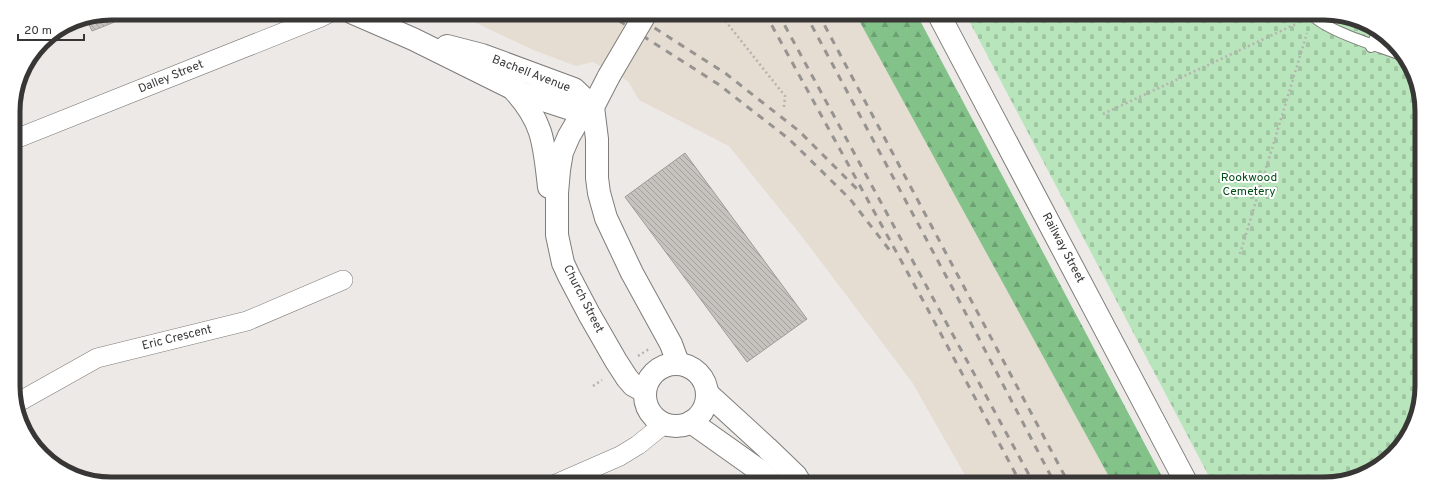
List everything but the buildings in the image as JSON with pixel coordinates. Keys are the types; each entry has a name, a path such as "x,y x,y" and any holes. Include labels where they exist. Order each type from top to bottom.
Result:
{"main road":[{"name":"Bachell Avenue","path":"369,20 413,39 532,97 568,108 593,107"},
{"name":"Church Street","path":"642,20 609,76 593,107 576,124 562,152 559,170 556,235 569,276 589,314 627,378 633,385 644,391"},
{"name":"Railway Street","path":"942,20 1183,477"},
{"name":"Bachell Avenue","path":"413,39 482,55 515,67 574,90 593,107"},
{"path":"513,89 531,112 542,136 556,235"},
{"path":"593,107 597,139 596,178 598,193 606,218 635,280 671,344 678,363"},
{"path":"678,363 688,365 696,370 706,387 707,393 705,407 699,416 683,426 664,424 656,419 649,411 645,401 644,391 650,376 656,370 670,364 678,363"},
{"path":"707,393 797,477"},
{"path":"691,422 760,471 766,477"}],"street":[{"name":"Dalley Street","path":"20,137 314,20"},
{"name":"Eric Crescent","path":"22,400 97,358 247,321 343,280"},
{"path":"572,477 620,456 638,445 664,424"}],"lane":[{"path":"1319,20 1333,29 1372,46 1393,53"},
{"path":"1372,46 1376,36"}],"path":[{"path":"725,20 785,96 784,107"},
{"path":"1103,114 1300,20"},
{"path":"1240,254 1310,20"}],"shaded area":[{"path":"470,20 861,20 1109,477 966,477 912,382 800,234 729,146 639,100 628,81 593,62 576,66 531,49"}],"green space":[{"path":"859,20 920,20 1162,477 1109,477"},
{"name":"Rookwood Cemetery","path":"969,20 1336,21 1359,27 1374,35 1392,51 1406,71 1413,94 1415,111 1415,386 1412,409 1408,421 1400,436 1384,454 1369,465 1347,474 1330,477 1209,477"}],"railway":[{"path":"618,20 718,84 789,139 850,199 891,252"},
{"path":"642,20 725,73 799,131 859,191"},
{"path":"769,20 926,306 1017,477"},
{"path":"782,20 1030,477"},
{"path":"809,20 953,289 1051,477"},
{"path":"822,20 1065,477"}]}
